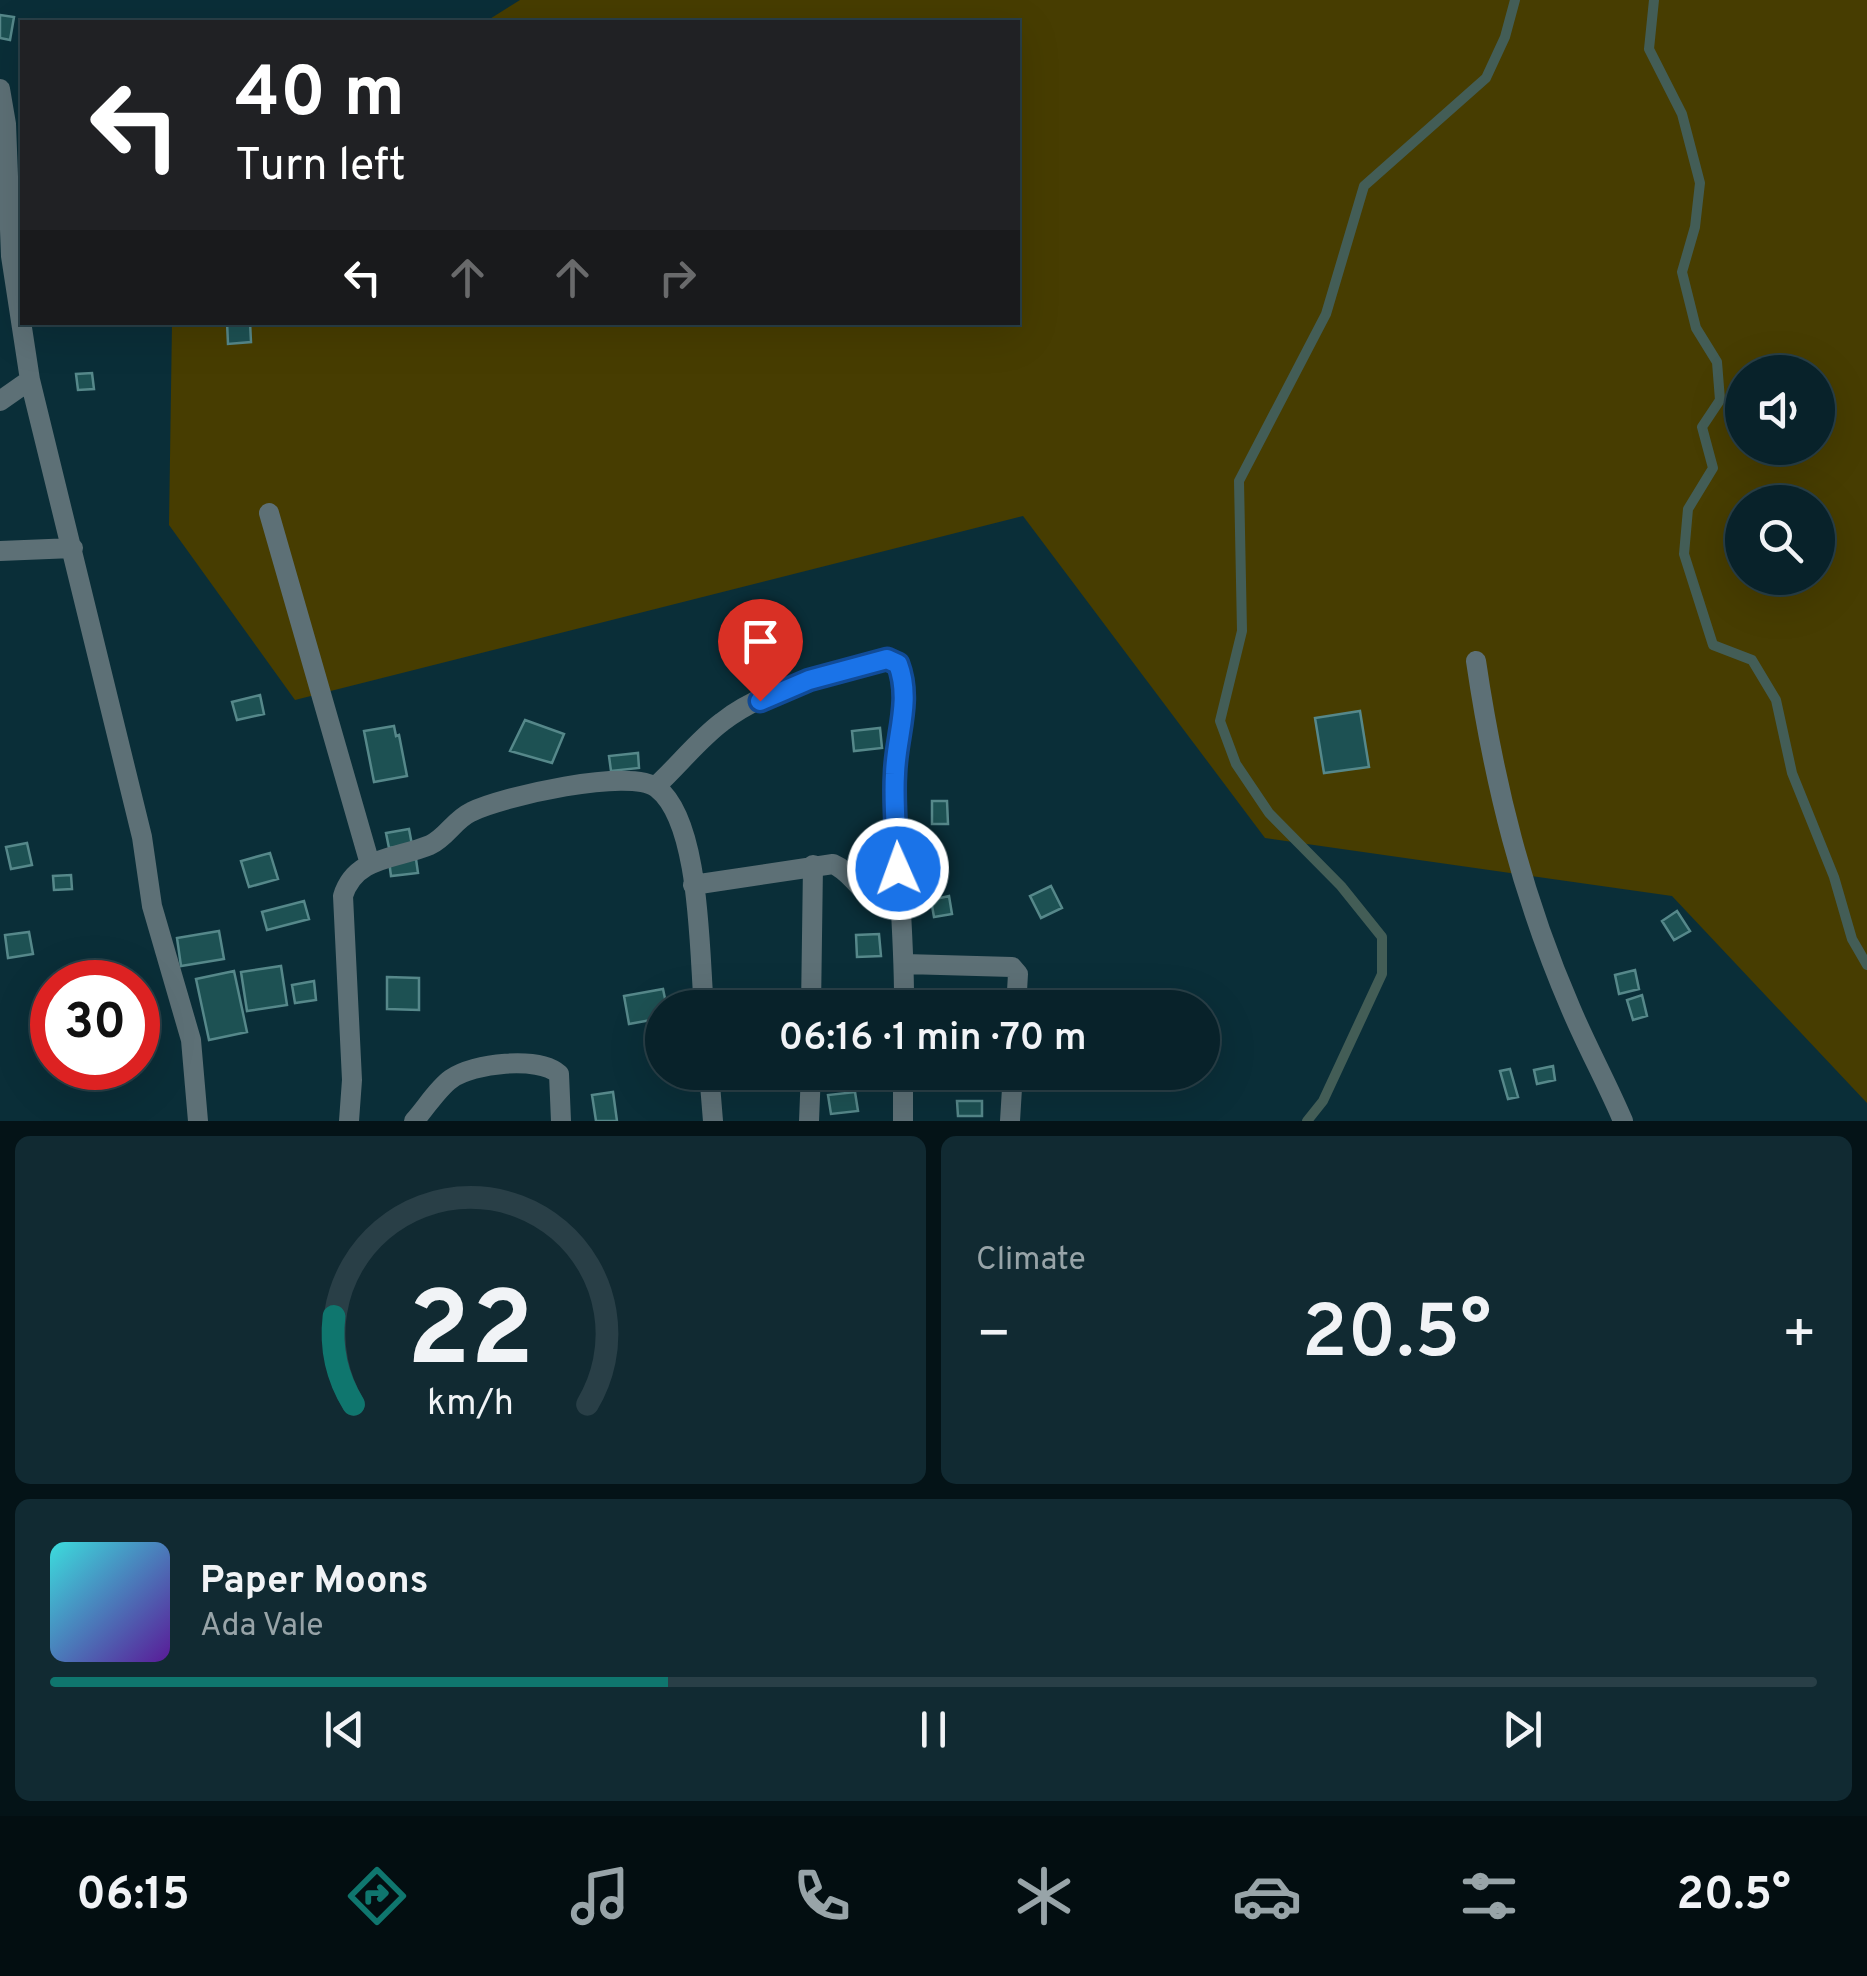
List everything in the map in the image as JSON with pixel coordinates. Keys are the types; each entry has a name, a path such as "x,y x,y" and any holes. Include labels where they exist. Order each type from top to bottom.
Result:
{"street":[{"path":"0,90 6,124 11,256 20,315"},
{"path":"22,325 30,380 142,837 152,906 191,1040 198,1121"},
{"path":"0,400 30,380"},
{"path":"269,512 370,864"},
{"path":"0,551 73,548"},
{"path":"656,786 722,721 809,680 887,659 898,664 904,679 904,703 894,773 904,990"},
{"path":"1476,661 1490,756 1532,905 1570,1009 1624,1121"},
{"path":"349,1121 352,1080 342,896 346,883 370,864 431,844 446,834 458,818 498,802 567,785 636,781 656,786 671,804 687,835 703,990"},
{"path":"694,885 832,864 845,869 874,897 900,901"},
{"path":"812,865 812,990"},
{"path":"904,964 1012,967 1018,974 1017,990"},
{"path":"414,1121 448,1081 470,1068 528,1064 550,1066 559,1074 561,1121"},
{"path":"710,1090 713,1121"},
{"path":"809,1121 810,1090"},
{"path":"903,1121 904,1090"},
{"path":"1010,1121 1012,1090"}],"shaded area":[{"path":"520,0 1867,0 1867,1103 1672,896 1265,838 1023,516 295,700 169,525 172,325 1020,325 1020,20 488,20"}],"building":[{"path":"0,15 14,17 10,40 0,38"},
{"path":"227,325 250,325 251,342 228,344"},
{"path":"92,373 94,389 78,390 76,374"},
{"path":"260,695 264,714 237,720 232,702"},
{"path":"1360,711 1369,767 1324,773 1315,718"},
{"path":"525,720 564,734 552,763 510,751"},
{"path":"394,726 407,776 374,782 364,731"},
{"path":"880,728 882,748 854,751 852,731"},
{"path":"638,753 639,768 611,771 609,756"},
{"path":"932,801 947,801 948,824 932,824"},
{"path":"409,829 412,845 389,848 386,833"},
{"path":"27,843 32,865 11,869 6,847"},
{"path":"270,853 278,879 249,887 241,861"},
{"path":"416,859 418,873 391,876 389,861"},
{"path":"71,875 72,889 54,890 53,876"},
{"path":"1051,886 1062,908 1041,918 1030,896"},
{"path":"949,896 952,914 934,917 931,900"},
{"path":"304,901 309,919 267,930 262,912"},
{"path":"1677,911 1690,931 1674,940 1662,921"},
{"path":"219,931 224,959 181,966 177,938"},
{"path":"29,932 33,954 8,958 5,935"},
{"path":"879,934 881,956 857,957 856,935"},
{"path":"281,966 287,1005 247,1011 241,972"},
{"path":"1635,970 1639,989 1619,994 1615,975"},
{"path":"234,971 247,1032 209,1040 196,979"},
{"path":"387,977 419,978 419,1010 387,1009"},
{"path":"314,981 316,1000 295,1003 292,985"},
{"path":"645,992 645,1021 629,1024 624,996"},
{"path":"1642,995 1647,1016 1633,1020 1627,1000"},
{"path":"1553,1066 1555,1080 1537,1084 1534,1070"},
{"path":"1510,1069 1518,1097 1508,1099 1500,1071"},
{"path":"613,1092 617,1121 596,1121 592,1095"},
{"path":"855,1092 858,1111 831,1114 828,1095"},
{"path":"957,1101 982,1101 982,1116 958,1116"}],"waterway":[{"path":"1307,1121 1323,1101 1382,974 1382,937 1341,886 1269,813 1236,764 1220,721 1242,631 1239,481 1326,314 1364,186 1486,78 1505,37 1515,0"},
{"path":"1654,0 1649,49 1682,114 1700,183 1695,227 1682,272 1696,328 1717,362 1720,400 1702,427 1713,468 1688,509 1684,554 1713,645 1752,660 1776,700 1792,773 1834,877 1852,939 1867,965"}],"route":[{"path":"760,701 809,680 887,659 898,664 904,679 904,703 894,773 898,869"}]}
